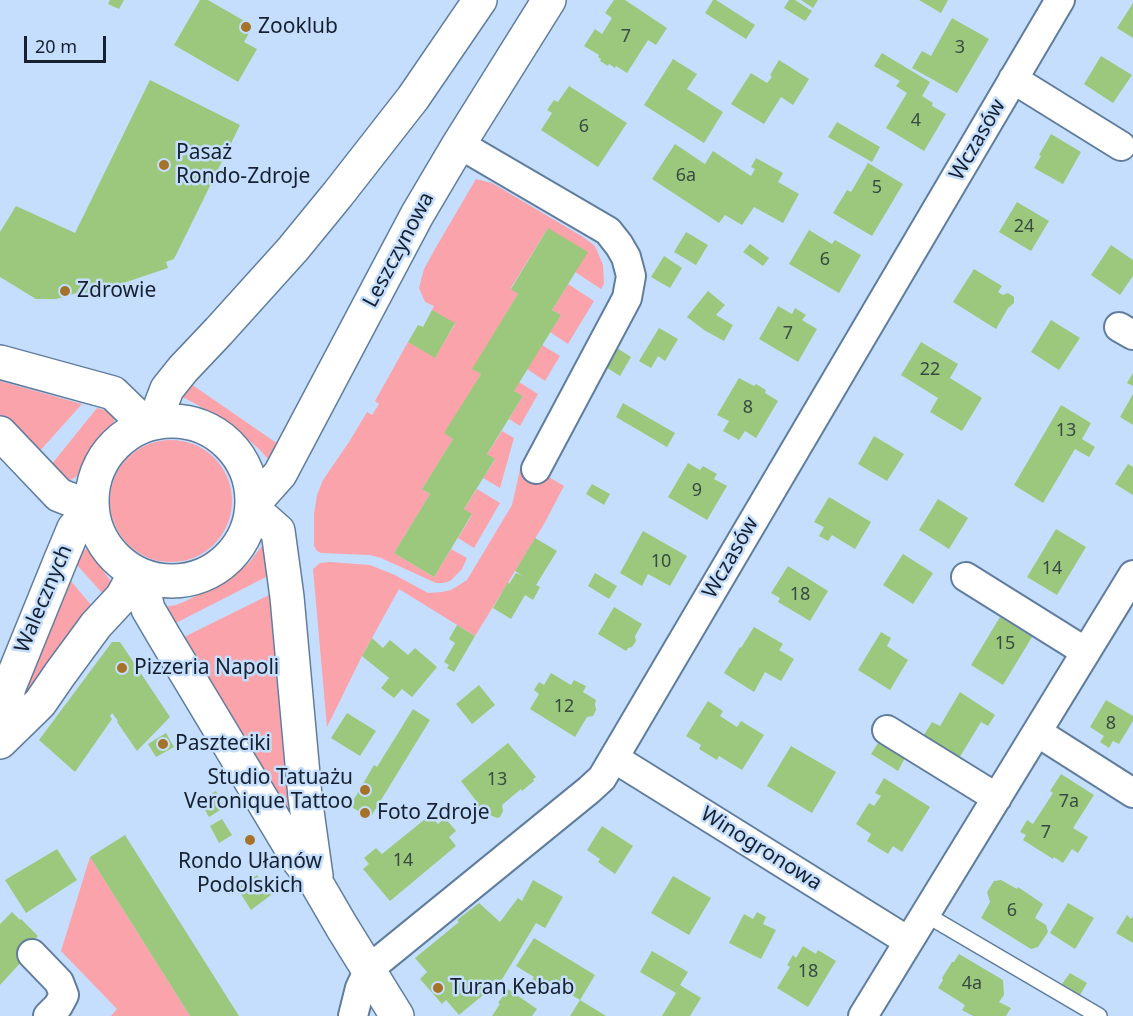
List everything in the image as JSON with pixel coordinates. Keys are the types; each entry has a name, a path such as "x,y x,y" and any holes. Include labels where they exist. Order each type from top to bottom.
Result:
{"street":[{"path":"150,424 167,389 286,258 338,194 413,98 480,0"},
{"name":"Leszczynowa","path":"254,506 280,474 417,215 549,0"},
{"name":"Wczasów","path":"369,969 602,778 1060,0"},
{"name":"Wczasów","path":"1013,79 1121,146"},
{"path":"459,144 608,231 626,257 631,276 627,298 536,469"},
{"path":"0,362 113,393 150,424"},
{"path":"174,421 194,423 214,433 235,452 252,485 254,506 240,543 230,555 218,565 187,579 170,581 137,574 122,566 100,539 92,511 93,485 104,460 124,436 150,424 174,421"},
{"path":"0,434 59,495 92,511"},
{"path":"254,506 278,531 287,597 305,797 317,884"},
{"name":"Walecznych","path":"0,729 9,687 61,558 74,528 92,511"},
{"path":"137,574 148,609 157,625 299,861 317,884 397,1016"},
{"name":"Walecznych","path":"0,742 40,703 96,625 122,597 137,574"},
{"path":"863,1016 1133,575"},
{"path":"966,577 1086,652"},
{"path":"887,730 997,798"},
{"path":"1037,732 1133,793"},
{"name":"Winogronowa","path":"614,758 908,941"},
{"path":"32,954 59,982 64,995 58,1006 48,1016"},
{"path":"353,1016 360,988 369,969"}],"lane":[{"path":"925,914 1099,1016"}],"shaded area":[{"path":"476,179 492,183 595,246 603,265 604,284 601,289 575,272 548,228 511,288 518,294 473,369 481,374 445,433 453,439 422,489 430,494 394,553 434,577 451,549 467,558 462,569 450,581 436,583 370,555 317,551 314,546 314,514 317,495 323,480 367,412 372,415 379,404 375,401 408,342 435,357 455,324 432,310 434,306 425,302 419,288 424,269"},
{"path":"568,284 594,301 568,344 550,332 561,315 552,310"},
{"path":"542,345 560,356 545,381 527,369"},
{"path":"0,381 82,404 38,453 0,415"},
{"path":"519,382 538,394 520,426 509,419 523,396 514,391"},
{"path":"191,384 278,444 269,460 231,425 180,396"},
{"path":"97,408 112,412 114,422 85,459 76,477 68,481 51,465"},
{"path":"502,431 514,438 500,488 483,478 495,460 487,454"},
{"path":"171,440 194,445 205,450 214,458 222,467 227,478 232,501 227,524 222,535 214,544 205,552 194,557 171,562 148,557 137,552 128,544 120,535 115,524 110,501 115,478 120,467 128,458 137,450 148,445"},
{"path":"522,461 564,486 544,524 475,636 399,589 362,656 327,727 313,569 320,563 330,562 370,565 395,575 428,593 451,590 467,580 512,505"},
{"path":"477,489 500,503 474,548 458,538 472,515 464,509"},
{"path":"264,543 268,576 174,624 164,607 186,601 231,578 249,563"},
{"path":"87,549 114,586 104,595 76,564 83,550"},
{"path":"70,580 92,606 27,693 23,694"},
{"path":"269,595 289,816 182,638"},
{"path":"90,857 190,1016 111,1016 117,1009 61,951"}],"building":[{"path":"110,0 124,0 119,9 108,4"},
{"path":"200,0 208,0 253,26 244,42 257,49 238,82 174,45"},
{"path":"614,0 625,0 667,28 656,45 648,40 627,73 616,66 615,68 609,64 608,66 600,61 599,55 584,46 595,29 602,34 612,18 605,13"},
{"path":"713,0 755,25 746,39 705,13"},
{"path":"789,0 795,0 812,11 805,21 784,8"},
{"path":"801,0 818,0 813,8"},
{"path":"919,0 948,0 941,13"},
{"path":"1133,3 1133,38 1117,28"},
{"path":"952,18 989,39 957,93 912,68 922,51 931,56"},
{"path":"882,53 930,82 922,96 933,103 932,106 946,114 924,151 886,128 907,93 896,86 900,81 874,66"},
{"path":"1101,56 1132,75 1113,103 1084,84"},
{"path":"673,59 697,74 687,89 723,112 704,143 644,105"},
{"path":"779,60 809,79 793,105 781,97 764,124 731,104 751,73 767,83"},
{"name":"Pasaż Rondo-Zdroje","path":"150,80 240,125 174,259 166,262 168,268 82,297 80,292 56,299 36,299 0,277 0,232 16,206 75,233"},
{"path":"569,86 627,123 598,167 541,130 552,113 547,110 554,100 558,102"},
{"path":"837,122 880,147 872,162 828,137"},
{"path":"1051,134 1081,152 1063,184 1034,168"},
{"path":"675,144 705,164 713,151 751,176 755,169 751,167 756,158 783,173 778,182 799,194 783,223 754,207 742,225 725,215 719,223 652,179"},
{"path":"868,163 903,184 872,236 833,213 847,190 851,192"},
{"path":"1017,202 1049,221 1031,251 999,232"},
{"path":"548,228 588,252 552,310 561,315 514,391 523,396 487,454 495,459 464,509 472,514 434,577 394,553 430,494 422,489 453,439 444,433 481,374 472,369 518,294 511,289"},
{"path":"809,230 832,244 835,240 861,255 839,293 789,264"},
{"path":"686,232 708,245 696,265 674,252"},
{"path":"750,244 769,258 763,266 743,252"},
{"path":"1111,245 1133,260 1133,276 1120,295 1091,275"},
{"path":"664,256 682,268 670,288 651,277"},
{"path":"974,269 1002,286 998,292 1003,295 1008,293 1014,297 1014,303 1008,308 996,329 953,302"},
{"path":"708,291 725,305 716,315 733,325 724,341 687,317"},
{"path":"778,306 792,314 795,308 806,315 802,320 817,329 798,362 759,339"},
{"path":"432,310 455,323 435,358 408,342 418,325 423,327"},
{"path":"1051,320 1080,338 1059,370 1031,352"},
{"path":"659,328 678,339 665,361 658,356 651,368 639,361"},
{"path":"921,342 958,364 950,378 982,398 962,431 930,412 938,398 901,375"},
{"path":"617,348 631,357 620,376 606,367"},
{"path":"1133,373 1133,386 1127,383"},
{"path":"739,378 754,386 756,384 778,401 756,438 745,431 739,440 723,431 729,421 717,415"},
{"path":"1133,394 1133,425 1120,417"},
{"path":"623,403 675,433 667,447 616,417"},
{"path":"1061,405 1091,423 1082,439 1095,447 1089,457 1075,449 1043,503 1014,485"},
{"path":"874,436 904,454 887,481 858,464"},
{"path":"688,463 700,470 703,466 717,474 714,479 727,486 707,520 668,497"},
{"path":"1128,464 1133,467 1133,495 1115,484"},
{"path":"592,484 610,494 604,505 586,494"},
{"path":"829,497 871,522 855,549 832,535 828,541 819,536 824,527 814,522"},
{"path":"938,499 968,518 949,549 919,530"},
{"path":"1056,529 1086,547 1057,595 1027,577"},
{"path":"643,531 687,556 670,586 648,574 642,586 620,573"},
{"path":"535,538 557,551 536,585 540,587 533,600 525,595 511,619 493,608 516,573 523,576 515,571"},
{"path":"903,554 933,573 913,604 883,585"},
{"path":"788,566 828,591 810,621 778,602 780,598 771,593"},
{"path":"595,573 617,586 609,599 588,586"},
{"path":"614,607 642,624 635,636 636,641 626,651 598,634"},
{"path":"1000,617 1032,637 1003,685 971,665"},
{"path":"457,625 475,636 454,672 447,668 449,665 444,662 455,643 449,639"},
{"path":"754,627 783,644 779,650 794,659 781,681 765,672 754,692 724,673"},
{"path":"881,632 891,638 887,646 908,660 890,690 858,670"},
{"path":"372,638 383,648 390,640 408,655 415,648 437,667 412,697 402,689 394,698 381,688 389,678 362,656"},
{"path":"112,642 120,642 170,717 137,751 112,713 110,716 112,719 75,772 39,740"},
{"path":"551,673 571,685 574,680 586,686 583,692 596,700 596,710 593,716 587,717 575,737 530,709 539,694 534,690 539,682 544,685"},
{"path":"479,685 495,705 472,724 456,704"},
{"path":"960,692 995,715 988,726 981,722 958,760 922,738 932,722 940,726"},
{"path":"1106,700 1133,716 1133,721 1119,744 1113,741 1109,748 1100,742 1104,736 1090,727"},
{"path":"708,701 723,711 720,716 737,727 741,721 764,735 742,770 719,756 717,760 699,749 701,745 686,736"},
{"path":"413,709 430,720 370,818 350,806 374,765 377,767"},
{"path":"347,713 376,731 360,756 331,738"},
{"path":"166,733 174,747 156,757 148,744"},
{"path":"880,740 906,756 898,771 871,754"},
{"path":"508,743 536,777 522,791 521,789 502,805 503,811 500,817 477,816 474,810 477,802 461,781"},
{"path":"791,746 836,772 812,813 767,786"},
{"path":"1061,774 1094,795 1073,828 1088,837 1078,853 1072,849 1063,863 1023,840 1026,835 1020,832 1027,820 1033,824 1053,793 1050,791"},
{"path":"884,778 930,807 902,852 893,846 888,854 867,841 871,834 856,824 869,803 874,806 881,796 875,793"},
{"path":"216,791 225,807 209,817 200,801"},
{"path":"430,815 438,824 445,818 456,831 449,837 456,846 390,901 363,869 369,864 364,858 376,848 382,854"},
{"path":"222,819 232,835 219,843 210,826"},
{"path":"602,826 633,846 615,874 598,862 600,859 587,850"},
{"path":"125,835 239,1016 190,1016 90,857"},
{"path":"57,849 77,880 26,913 5,880"},
{"path":"257,875 271,895 251,910 237,888"},
{"path":"673,876 711,898 689,935 651,913"},
{"path":"533,880 563,897 545,928 536,923 492,996 488,991 459,1015 446,1000 442,1004 420,979 427,972 415,958 479,903 500,922 518,898 522,901"},
{"path":"1001,880 1017,889 1018,887 1043,904 1035,918 1046,925 1048,932 1038,947 1031,949 981,918 990,902 987,892 994,881"},
{"path":"1068,903 1094,918 1075,949 1050,933"},
{"path":"12,912 38,936 19,955 24,959 0,985 0,924"},
{"path":"757,912 766,917 763,924 776,930 761,959 729,943 744,914 753,919"},
{"path":"1127,915 1131,919 1133,916 1133,943 1116,933"},
{"path":"534,938 595,975 580,1000 570,994 568,997 554,989 551,995 530,982 534,977 516,966"},
{"path":"803,946 816,954 818,950 836,961 808,1007 777,988 790,967 787,965 793,955 796,958"},
{"path":"652,951 688,972 680,985 701,998 690,1016 662,1016 676,993 640,972"},
{"path":"959,954 1003,980 1004,995 999,1002 1011,1008 1006,1016 973,1016 962,1010 965,1005 938,988 942,978"},
{"path":"1070,973 1087,983 1080,995 1062,984"},
{"path":"508,989 537,1009 532,1016 492,1016"},
{"path":"580,1000 606,1016 570,1016"}],"place":[{"name":"Zooklub","path":"246,27"},
{"name":"Pasaż Rondo-Zdroje","path":"164,165"},
{"name":"Zdrowie","path":"65,291"},
{"name":"Pizzeria Napoli","path":"122,668"},
{"name":"Paszteciki","path":"163,744"},
{"name":"Studio Tatuażu Veronique Tattoo","path":"365,790"},
{"name":"Foto Zdroje","path":"365,813"},
{"name":"Rondo Ułanów Podolskich","path":"250,840"},
{"name":"Turan Kebab","path":"438,988"}]}
